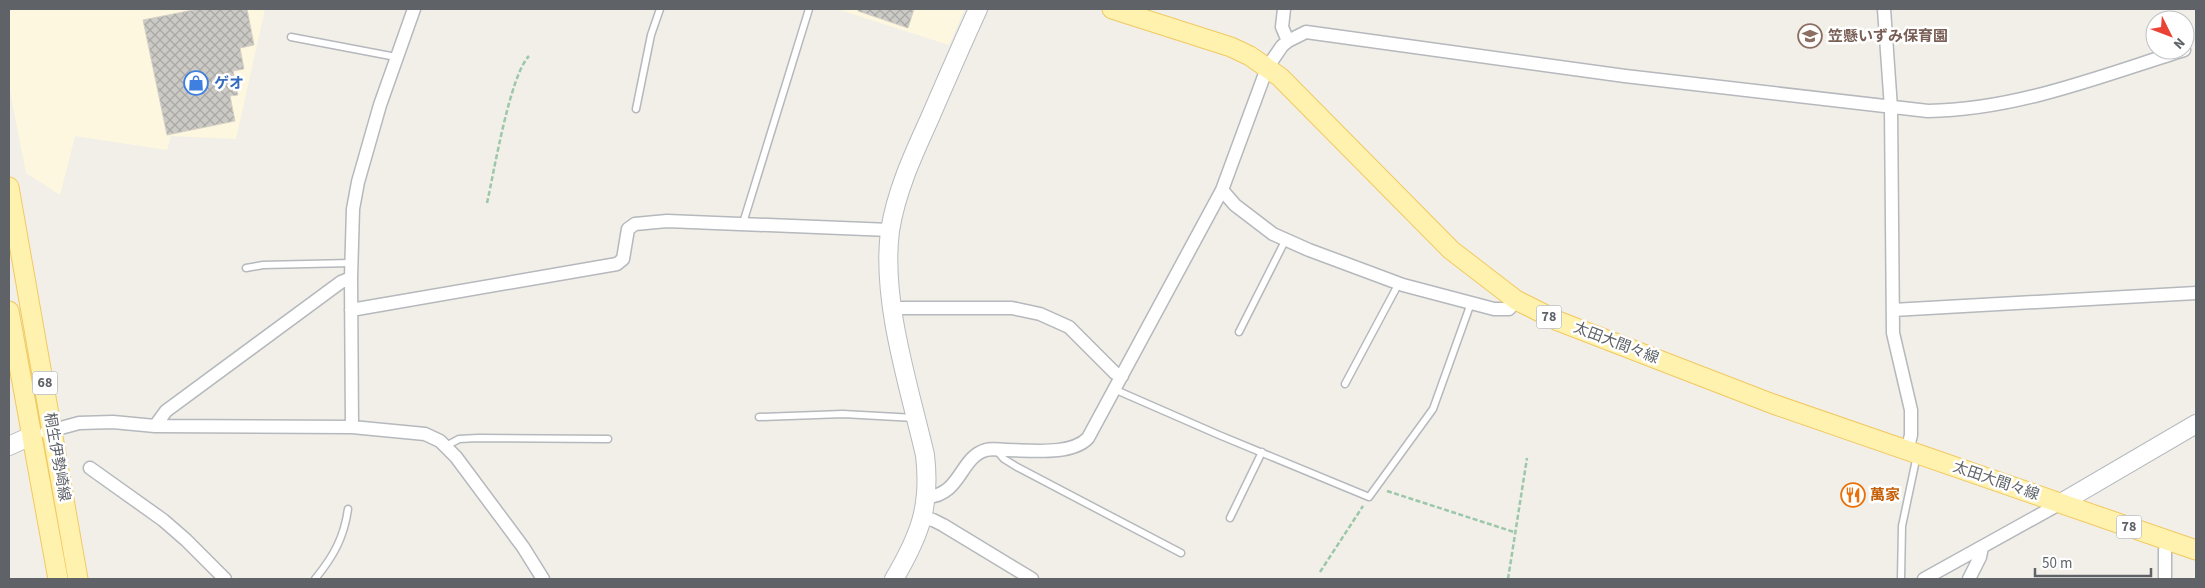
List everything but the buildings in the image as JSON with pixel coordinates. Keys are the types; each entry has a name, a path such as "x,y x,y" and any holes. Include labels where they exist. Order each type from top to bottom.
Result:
{"main road":[{"name":"太田大間々線","path":"1112,9 1231,47 1280,77 1451,250 1516,300 1558,321 1773,404 2196,550"},
{"name":"桐生伊勢崎線","path":"9,187 78,579"},
{"name":"桐生伊勢崎線","path":"9,311 58,579"}],"street":[{"path":"352,427 351,278 353,209 358,182 380,105 414,9"},
{"path":"894,579 923,518 927,496 925,455 891,308 890,230 906,173 978,9"},
{"path":"1284,9 1282,27 1288,40"},
{"path":"1884,9 1890,108 1893,334 1911,410 1912,453"},
{"path":"927,496 936,496 946,491 979,454 986,450 1066,449 1083,444 1116,390 1222,190 1267,68 1288,40 1306,32 1626,76 1890,108 1948,111 2006,103 2042,94 2152,60"},
{"path":"1222,190 1235,205 1273,234 1399,283 1503,310 1508,309 1516,300"},
{"path":"351,310 617,264 623,260 628,229 635,224 667,221 890,230"},
{"path":"155,426 166,411 342,282 351,278"},
{"path":"1893,310 2196,293"},
{"path":"891,308 1012,308 1040,314 1069,327 1115,373 1122,376"},
{"path":"9,446 31,436 79,423 113,422 155,426 352,427 425,434 446,446 523,547 543,579"},
{"path":"1924,579 2061,503 2196,424"},
{"path":"90,468 163,520 225,579"},
{"path":"923,518 942,524 1032,579"},
{"path":"2165,579 2165,550 2169,541"},
{"path":"1969,579 1980,557 1982,547"}],"lane":[{"path":"636,109 651,35 660,9"},
{"path":"743,223 809,9"},
{"path":"291,38 396,57"},
{"path":"1239,332 1286,239"},
{"path":"246,268 263,265 352,263"},
{"path":"1345,384 1399,283"},
{"path":"1116,390 1369,497 1433,409 1471,303"},
{"path":"759,418 843,414 916,418"},
{"path":"446,446 459,439 478,438 608,439"},
{"path":"995,449 1004,459 1181,553"},
{"path":"1230,518 1262,452"},
{"path":"1901,579 1902,526 1912,453"},
{"path":"315,579 332,558 340,544 348,509"}],"path":[{"path":"487,203 512,93 524,61 529,56"},
{"path":"1508,579 1527,458"},
{"path":"1376,488 1514,532"},
{"path":"1320,572 1369,497"}],"shaded area":[{"path":"9,9 265,9 236,139 171,136 167,150 75,136 60,195 26,173 9,86"},
{"path":"837,9 965,9 949,45"}],"place":[{"name":"笠懸いずみ保育園","path":"1810,36"},
{"name":"ゲオ","path":"196,83"},
{"name":"萬家","path":"1853,495"}]}
